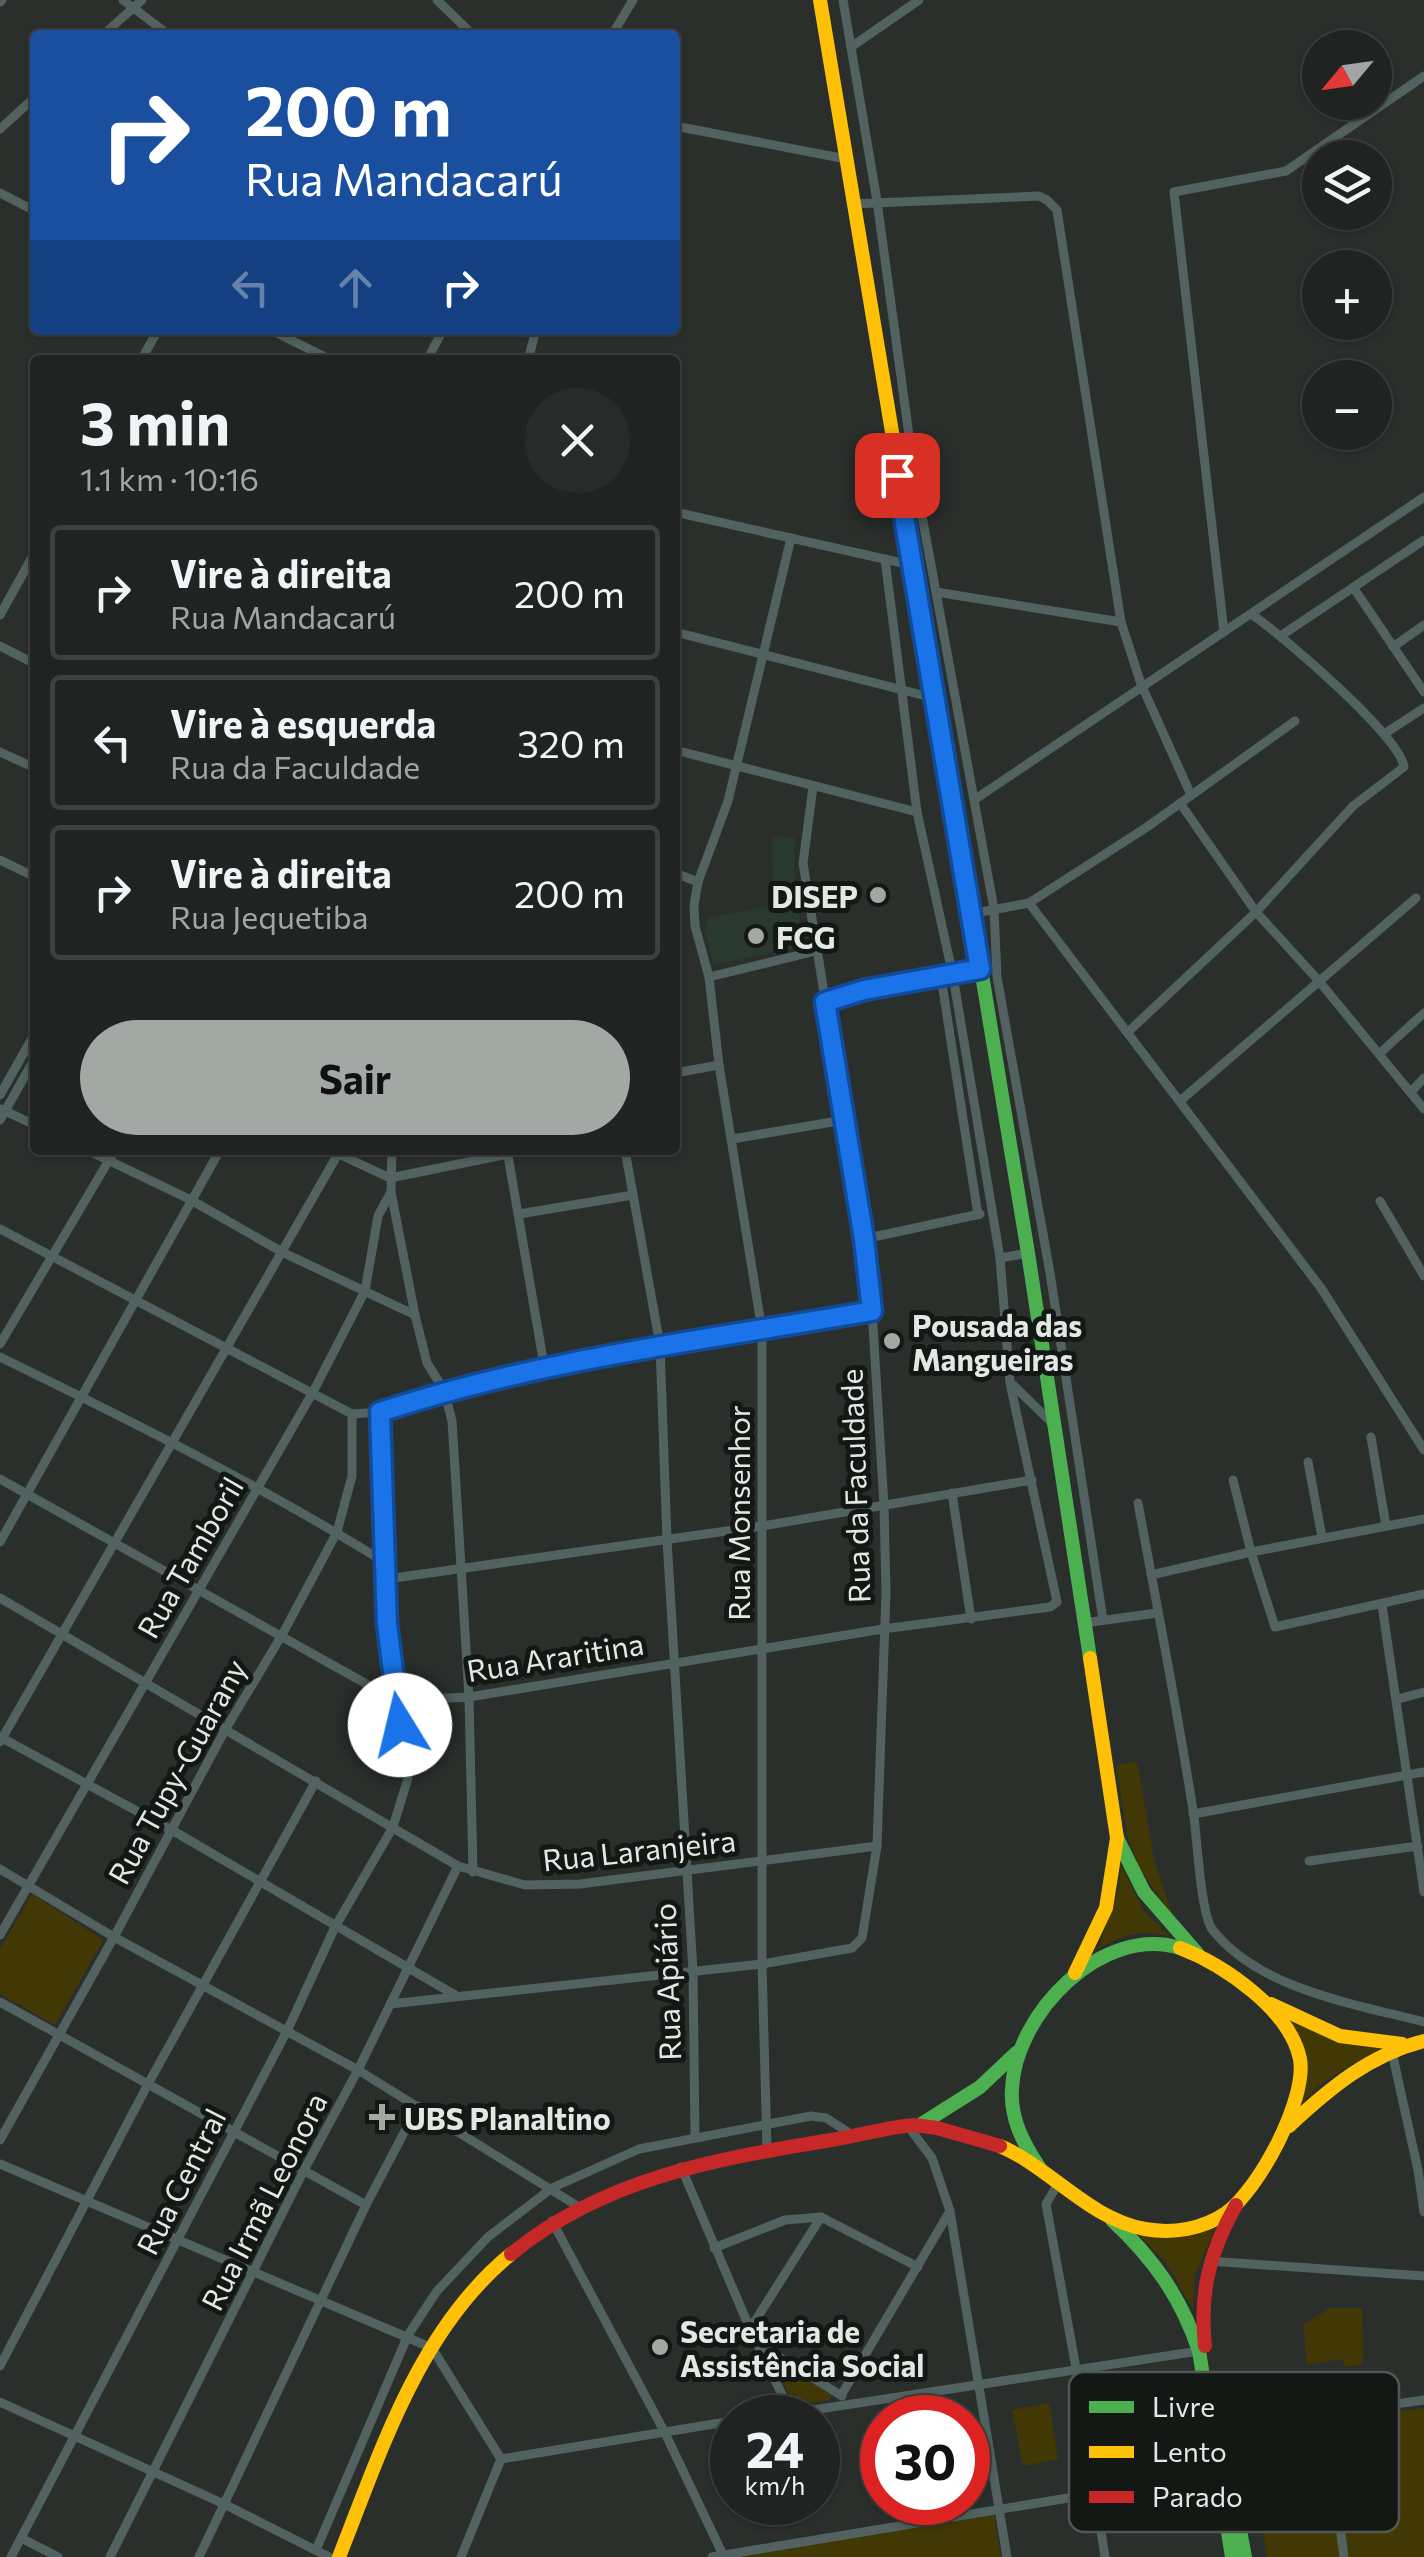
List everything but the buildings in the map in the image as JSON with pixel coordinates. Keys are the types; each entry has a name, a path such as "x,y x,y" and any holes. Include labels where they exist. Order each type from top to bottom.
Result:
{"main road":[{"path":"338,2557 394,2424 432,2348 480,2280 513,2250 552,2221 629,2184 681,2167 914,2125 980,2087 1019,2050 1075,1973 1106,1908 1117,1838 1028,1253 820,0"},
{"path":"1117,1838 1144,1892 1197,1953 1264,2000 1326,2031 1391,2047 1424,2041"},
{"path":"1075,1973 1092,1960 1126,1945 1164,1944 1197,1953"},
{"path":"1264,2000 1285,2022 1300,2059 1300,2093 1289,2126"},
{"path":"1205,2372 1200,2302 1209,2260 1236,2204 1289,2126 1348,2074 1391,2047"},
{"path":"1019,2050 1012,2078 1012,2106 1025,2147 1058,2184 1112,2220 1150,2254 1186,2310 1207,2372"},
{"path":"914,2125 987,2141 1039,2167"},
{"path":"1112,2220 1148,2230 1178,2230 1208,2222 1236,2204"},
{"path":"1228,2532 1232,2557"},
{"path":"1240,2532 1244,2557"}],"street":[{"path":"123,0 153,30"},
{"path":"109,30 142,0"},
{"path":"438,0 468,30"},
{"path":"615,30 633,0"},
{"path":"844,0 877,201 904,412 994,909 997,977 1050,1273 1103,1620"},
{"path":"851,47 919,0"},
{"path":"1224,632 1174,192 1286,171 1424,76"},
{"path":"0,129 30,102"},
{"path":"680,127 846,159"},
{"path":"0,193 30,209"},
{"path":"852,204 1039,196 1057,210 1121,622 1141,684 1190,795"},
{"path":"281,335 321,355"},
{"path":"974,800 1424,497"},
{"path":"680,513 911,564"},
{"name":"Rua Monsenhor","path":"767,2150 762,1964 762,1330 719,1065 709,977 695,926 694,904 698,882 728,801 792,538"},
{"path":"1282,635 1424,540"},
{"path":"386,1578 762,1526 1032,1480 1010,1383 993,1212 917,812 885,559"},
{"path":"0,615 30,561"},
{"path":"1353,587 1424,692"},
{"path":"936,592 1121,622"},
{"path":"1128,1032 1256,912 1353,806 1404,766 1384,734 1282,635 1251,614"},
{"path":"1393,646 1424,625"},
{"path":"680,633 934,698"},
{"path":"0,646 30,661"},
{"path":"1384,734 1424,708"},
{"path":"970,914 1029,904 1295,721"},
{"path":"680,751 917,812"},
{"path":"0,752 30,766"},
{"name":"Rua da Faculdade","path":"762,1964 856,1945 862,1938 877,1846 886,1594 884,1505 864,1239 803,862 813,787"},
{"path":"1180,803 1256,912 1418,1097 1424,1109"},
{"path":"0,860 30,875"},
{"path":"680,875 698,882"},
{"path":"1180,1101 1416,898"},
{"path":"1029,904 1321,1288 1424,1450"},
{"path":"709,977 816,951"},
{"path":"825,1002 864,990 980,969"},
{"path":"947,976 978,1215"},
{"path":"1379,1054 1424,1012"},
{"path":"0,1095 30,1043"},
{"path":"680,1072 719,1065"},
{"path":"30,1066 2,1113 30,1123"},
{"path":"1418,1097 1424,1078"},
{"path":"732,1139 844,1120"},
{"path":"98,1155 191,1200 282,1252 415,1315"},
{"path":"0,1344 112,1155"},
{"path":"0,1542 217,1155"},
{"path":"332,1155 229,1348 170,1442 1,1739 170,1829 458,1997"},
{"path":"340,1155 390,1178 494,1155"},
{"name":"Rua Tamboril","path":"392,1155 391,1192 415,1315 426,1364 444,1390"},
{"path":"508,1155 544,1366"},
{"name":"Rua Apiário","path":"626,1155 660,1346 667,1540 693,1971 695,2138"},
{"name":"Rua Tamboril","path":"0,1935 313,1392 365,1291 378,1216 391,1192"},
{"path":"519,1214 633,1195"},
{"path":"1380,1201 1424,1276"},
{"path":"864,1239 993,1212"},
{"path":"0,1229 352,1414 380,1412 444,1390 544,1366 872,1311"},
{"path":"1000,1258 1028,1253"},
{"path":"0,1358 257,1488 386,1563"},
{"path":"1010,1383 1054,1425"},
{"path":"444,1390 452,1421 462,1569 473,1872"},
{"name":"Rua Central","path":"11,2557 288,2031 335,1926 393,1827 408,1778 387,1624 380,1412"},
{"name":"Rua Tupy-Guarany","path":"0,2140 337,1532 352,1476 352,1414"},
{"path":"1371,1438 1386,1526"},
{"path":"1308,1462 1322,1537"},
{"name":"Rua Araritina","path":"0,1479 396,1698 469,1697 883,1629 1050,1608 1058,1599 1032,1480"},
{"path":"1233,1480 1272,1623 1277,1628 1424,1594"},
{"path":"952,1494 972,1619"},
{"path":"1138,1503 1193,1814 1208,1922 1250,1961 1303,1990 1424,2022"},
{"path":"1151,1576 1322,1537 1424,1519"},
{"name":"Rua Laranjeira","path":"0,1598 473,1872 541,1886 688,1872 877,1846"},
{"path":"1382,1604 1424,1892"},
{"path":"1084,1623 1157,1613"},
{"path":"1398,1699 1424,1692"},
{"path":"1193,1814 1424,1772"},
{"path":"0,2366 202,1984 316,1782"},
{"path":"1308,1861 1418,1846"},
{"name":"Rua Irmã Leonora","path":"110,2557 458,1866"},
{"path":"0,1868 114,1937 358,2070 579,2207"},
{"path":"390,2004 762,1964"},
{"path":"0,2002 366,2205"},
{"path":"1391,2047 1421,2170 1424,2212"},
{"path":"200,2557 366,2205 418,2106"},
{"path":"316,2550 408,2335 437,2291 478,2247 552,2188 639,2149 764,2124 811,2116 826,2118 854,2136"},
{"path":"914,2125 932,2158 950,2211 1007,2557"},
{"path":"0,2164 432,2348 501,2459"},
{"path":"681,2167 783,2395"},
{"path":"1058,2184 1046,2204 1077,2372"},
{"path":"842,2398 950,2211"},
{"path":"714,2248 785,2220 821,2217 918,2267"},
{"path":"750,2328 821,2217"},
{"path":"552,2221 664,2432 724,2556"},
{"path":"1209,2260 1424,2276"},
{"path":"758,2344 842,2398 981,2383 1202,2351"},
{"path":"1399,2404 1424,2400"},
{"path":"0,2402 224,2504 328,2557"},
{"path":"501,2459 710,2425"},
{"path":"462,2557 501,2459"},
{"path":"712,2557 1069,2497"},
{"path":"1100,2532 1104,2557"},
{"path":"1341,2532 1344,2557"},
{"path":"21,2538 58,2557"}],"shaded area":[{"path":"772,836 794,837 795,896 773,898"},
{"name":"FCG","path":"795,901 807,945 713,965 705,928 708,918"},
{"path":"1137,1761 1154,1859 1172,1915 1140,1869 1128,1838 1116,1766"},
{"path":"1121,1865 1143,1910 1170,1937 1132,1934 1098,1949 1119,1888"},
{"path":"32,1894 103,1940 55,2025 0,1994 0,1949"},
{"path":"1287,2016 1334,2041 1383,2050 1340,2072 1303,2102 1306,2057"},
{"path":"1219,2220 1194,2277 1193,2309 1165,2261 1138,2234"},
{"path":"1330,2308 1362,2308 1363,2364 1345,2367 1342,2359 1307,2365 1303,2325"},
{"path":"778,2361 831,2395 789,2395 774,2363"},
{"path":"1049,2403 1058,2459 1023,2466 1012,2410"},
{"path":"1424,2408 1424,2557 1267,2557 1263,2532 1399,2532 1399,2412"},
{"path":"994,2513 1001,2557 741,2557 925,2525 990,2525 990,2514"}],"traffic: fast":[{"path":"918,588 1028,1253 1090,1658"},
{"path":"1117,1838 1144,1892 1197,1953"},
{"path":"1039,2167 1019,2130 1012,2089 1017,2060 1046,2005 1093,1962 1121,1949 1151,1944 1180,1948"},
{"path":"920,2125 980,2087 1016,2053"},
{"path":"1112,2220 1140,2249 1184,2313 1199,2351 1202,2372"},
{"path":"1228,2532 1232,2557"},
{"path":"1240,2532 1245,2557"}],"traffic: slow":[{"path":"820,0 918,588"},
{"path":"1075,1973 1106,1908 1117,1838 1090,1658"},
{"path":"1000,2146 1106,2215 1145,2229 1166,2231 1198,2226 1226,2213 1239,2201 1266,2165 1288,2119 1296,2097 1300,2059 1283,2023 1253,1992 1216,1966 1180,1948"},
{"path":"1271,2004 1340,2036 1402,2044"},
{"path":"1289,2126 1351,2074 1385,2055 1424,2041"},
{"path":"339,2557 388,2434 427,2355 479,2284 511,2254"}],"traffic: jam":[{"path":"511,2254 584,2207 704,2164 914,2125 1000,2146"},
{"path":"1205,2346 1208,2273 1236,2205"}],"place":[{"name":"DISEP","path":"878,895"},
{"name":"FCG","path":"756,936"},
{"name":"Pousada das Mangueiras","path":"892,1341"},
{"name":"UBS Planaltino","path":"382,2117"},
{"name":"Secretaria de Assistência Social","path":"660,2347"}],"route":[{"path":"400,1725 387,1624 380,1412 444,1390 544,1366 872,1311 825,1002 864,990 980,969 897,475"}]}
